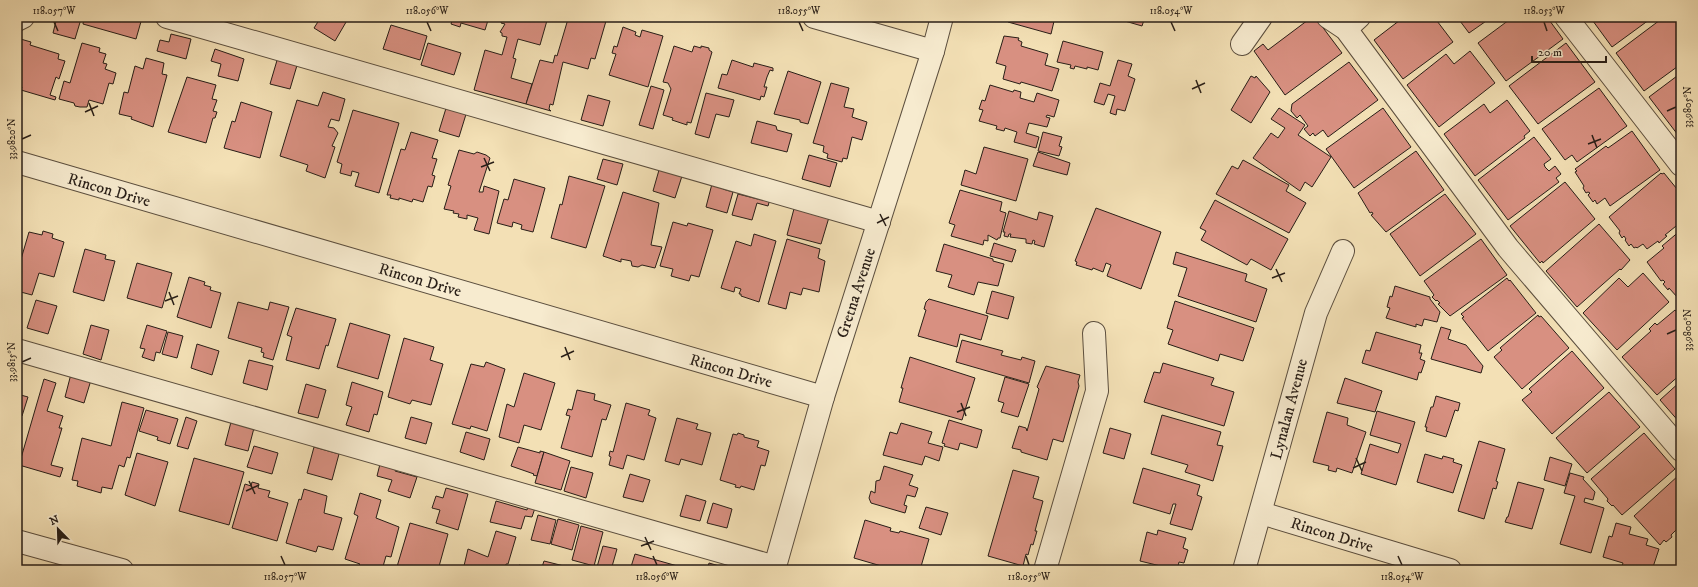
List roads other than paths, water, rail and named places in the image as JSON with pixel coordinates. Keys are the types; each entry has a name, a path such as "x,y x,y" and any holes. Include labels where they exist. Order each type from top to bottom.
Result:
{"street":[{"path":"17,20 24,17"},
{"path":"167,17 879,222"},
{"path":"814,17 933,51"},
{"name":"Gretna Avenue","path":"774,569 823,397 933,51 942,17"},
{"path":"1242,44 1261,17"},
{"path":"1328,17 1352,23 1508,248 1681,450"},
{"path":"1566,17 1681,165"},
{"name":"Rincon Drive","path":"17,162 823,397"},
{"name":"Lynalan Avenue","path":"1244,570 1316,313 1343,251"},
{"path":"1046,570 1097,391 1094,333"},
{"path":"17,350 774,569"},
{"name":"Rincon Drive","path":"1261,513 1450,570"},
{"path":"17,541 122,570"}]}
